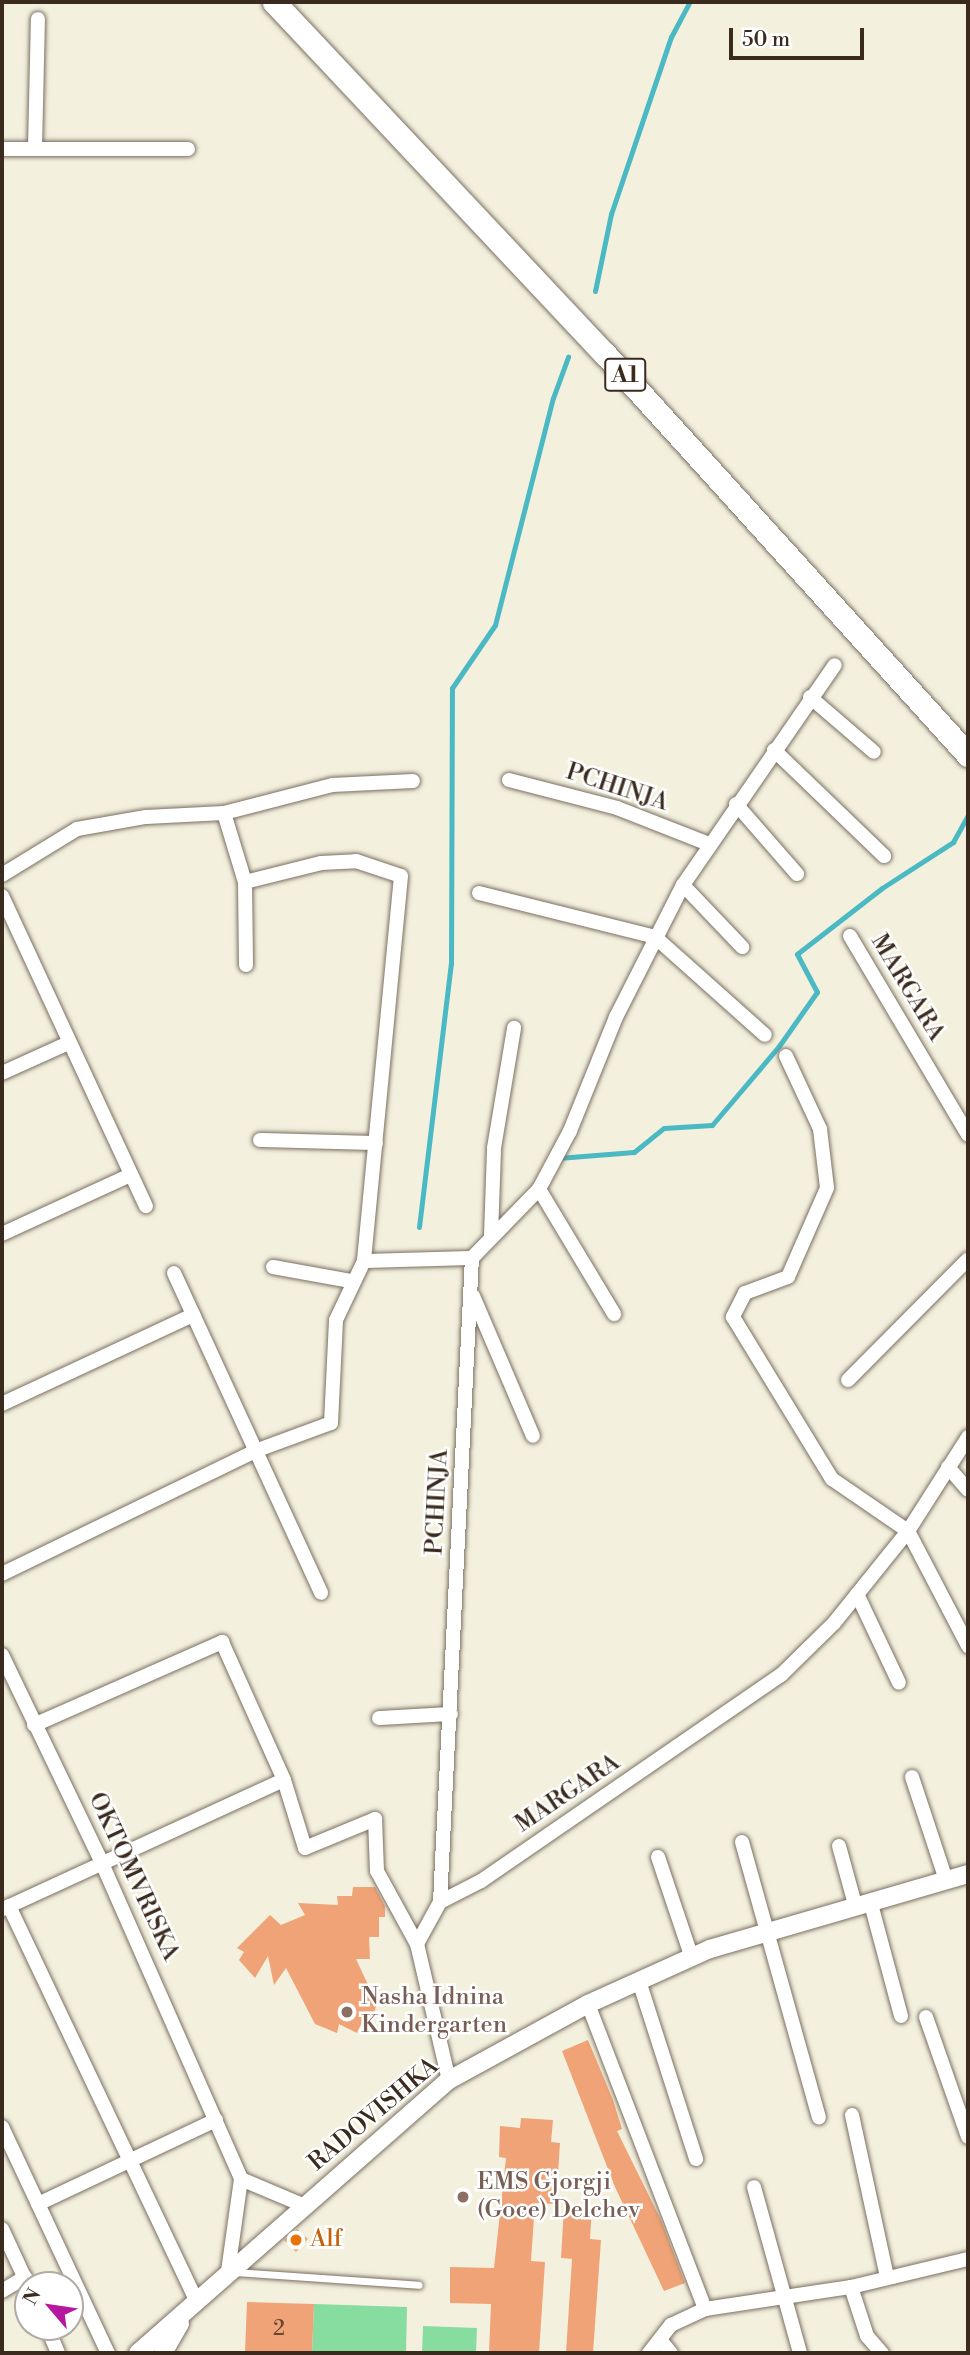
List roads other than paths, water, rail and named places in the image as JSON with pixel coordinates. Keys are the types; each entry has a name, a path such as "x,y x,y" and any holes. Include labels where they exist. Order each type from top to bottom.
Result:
{"main road":[{"name":"A1","path":"274,2 605,354 968,755"}],"street":[{"path":"35,148 38,19"},
{"path":"2,149 188,149"},
{"path":"364,1261 472,1258 538,1189 570,1131 616,1017 683,885 736,804 835,664"},
{"path":"810,697 874,752"},
{"path":"774,750 884,856"},
{"name":"PCHINJA","path":"509,780 617,808 709,844"},
{"path":"2,875 77,829 146,817 224,813 332,785 413,781"},
{"path":"736,804 797,874"},
{"path":"224,813 245,882 246,965"},
{"path":"2,1574 255,1451 331,1423 336,1320 351,1281 364,1261 401,876 356,861 321,863 245,882"},
{"path":"683,885 743,947"},
{"path":"479,893 655,937 765,1035"},
{"path":"2,896 146,1206"},
{"name":"MARGARA","path":"850,936 968,1135"},
{"path":"491,1236 494,1148 514,1028"},
{"path":"2,1073 68,1043"},
{"path":"786,1056 820,1129 827,1188 788,1277 746,1293 733,1317 832,1479 908,1531 968,1646"},
{"path":"260,1140 376,1143"},
{"path":"2,1234 131,1175"},
{"path":"538,1189 614,1314"},
{"name":"PCHINJA","path":"440,1902 472,1258"},
{"path":"848,1380 968,1259"},
{"path":"273,1267 351,1281"},
{"path":"174,1273 321,1593"},
{"name":"PCHINJA","path":"471,1291 533,1436"},
{"path":"2,1405 193,1315"},
{"name":"MARGARA","path":"440,1902 481,1881 771,1683 857,1594 908,1531 968,1437"},
{"path":"948,1467 968,1490"},
{"path":"857,1594 899,1683"},
{"path":"34,1725 222,1642 284,1780 305,1848 375,1819 377,1871 417,1944 449,2080"},
{"name":"OKTOMVRISKA","path":"2,1655 100,1861 241,2179"},
{"path":"379,1718 451,1714"},
{"path":"912,1777 946,1881"},
{"path":"191,2308 129,2158 5,1908 100,1861 284,1780"},
{"path":"742,1842 818,2117"},
{"path":"839,1846 864,1906 901,2016"},
{"path":"658,1857 692,1958"},
{"name":"RADOVISHKA","path":"228,2272 449,2080 588,2004 692,1958 768,1930 864,1906 968,1874"},
{"path":"417,1944 440,1902"},
{"path":"639,1981 696,2159"},
{"path":"588,2004 705,2309"},
{"path":"926,2017 968,2137"},
{"path":"852,2115 887,2277"},
{"path":"37,2204 129,2158 216,2120"},
{"path":"2,2127 108,2353"},
{"path":"138,2353 228,2272 241,2179"},
{"name":"RADOVISHKA","path":"241,2179 305,2206"},
{"path":"754,2187 800,2353"},
{"path":"2,2229 21,2271"},
{"path":"649,2353 671,2325 705,2309 851,2287 968,2259"},
{"path":"851,2287 867,2336 882,2353"},
{"path":"163,2353 191,2308"},
{"path":"660,2340 671,2353"}],"lane":[{"path":"228,2272 419,2285"}],"waterway":[{"path":"595,291 611,214 671,37 690,2"},
{"path":"419,1227 451,964 452,688 495,625 553,398 568,357"},
{"path":"558,1158 634,1152 664,1128 712,1125 779,1046 817,992 797,954 882,888 953,842 968,815"}],"place":[{"name":"Nasha Idnina Kindergarten","path":"347,2012"},
{"name":"EMS Gjorgji (Goce) Delchev","path":"463,2197"},
{"name":"Alf","path":"296,2240"}]}
